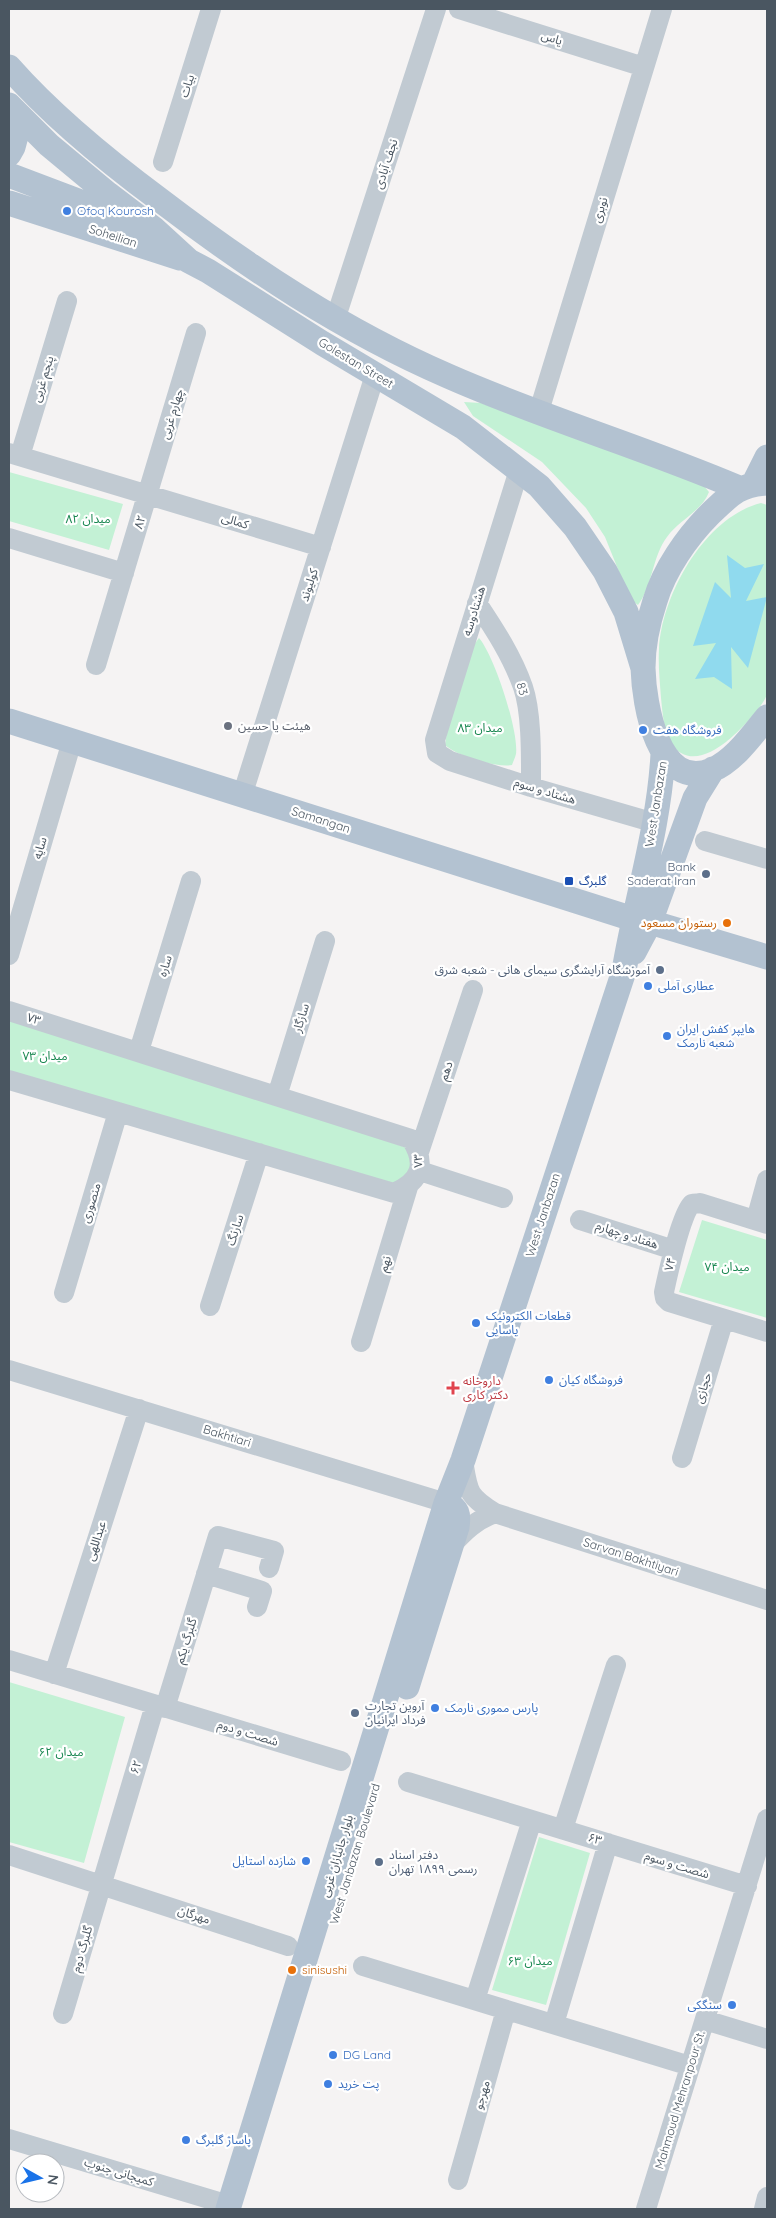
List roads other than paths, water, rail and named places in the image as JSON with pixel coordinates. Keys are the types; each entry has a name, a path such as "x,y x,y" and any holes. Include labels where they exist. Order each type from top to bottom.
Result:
{"main road":[{"path":"9,67 67,125 124,173 223,249 335,320 447,376 539,411 754,485"},
{"path":"9,154 14,147 15,111"},
{"name":"Golestan Street","path":"15,111 49,145 154,229 189,261 464,427 539,486 569,520 605,571 626,612 644,668"},
{"path":"9,175 154,229 178,214"},
{"name":"Soheilian","path":"9,203 189,261"},
{"path":"767,457 754,485 702,522 668,570 655,599 646,635 644,668 648,708 656,739 663,754 681,770 695,774 713,769 731,756 767,717"},
{"name":"Samangan","path":"9,721 242,796 641,920 767,957"},
{"name":"West Janbazan","path":"641,920 662,781 663,754"},
{"name":"West Janbazan","path":"446,1503 463,1460 641,920 695,798 713,769"},
{"name":"West Janbazan Boulevard","path":"233,2208 451,1546 459,1515 455,1508 446,1503"},
{"name":"بلوار جانبازان غربی","path":"233,2208 446,1503"}],"street":[{"name":"بیات","path":"162,162 211,9"},
{"name":"نجف آبادی","path":"335,320 436,9"},
{"name":"یاس","path":"459,9 644,67"},
{"name":"نوبری","path":"539,411 662,9"},
{"name":"پنجم غربی","path":"14,455 67,301"},
{"name":"چهارم غربی","path":"148,495 196,333"},
{"name":"کولیوند","path":"242,796 375,374"},
{"path":"14,455 148,495"},
{"name":"هشتادوسه","path":"437,753 435,740 519,470"},
{"name":"کمالی","path":"148,495 322,547"},
{"name":"۸۲","path":"96,665 148,495"},
{"path":"9,538 124,573"},
{"name":"83","path":"477,603 504,644 524,689 530,737 532,787"},
{"name":"سایه","path":"9,955 72,741"},
{"name":"هشتاد و سوم","path":"437,753 450,761 655,824"},
{"path":"705,841 767,860"},
{"name":"ساره","path":"139,1051 191,881"},
{"name":"سازگار","path":"277,1096 325,941"},
{"name":"دهم","path":"416,1170 473,990"},
{"name":"۷۳","path":"9,1011 411,1139 416,1170 394,1193 9,1080"},
{"name":"منصوری","path":"64,1293 118,1112"},
{"name":"سارنگ","path":"210,1306 259,1153"},
{"path":"416,1170 503,1198"},
{"name":"نهم","path":"361,1342 416,1170"},
{"path":"762,1222 767,1180"},
{"name":"۷۴","path":"762,1222 700,1203 692,1204 687,1209 674,1250 664,1292 665,1298 669,1302 767,1332"},
{"name":"هفتاد و چهارم","path":"580,1220 674,1250"},
{"name":"حجازی","path":"682,1458 724,1319"},
{"name":"Bakhtiari","path":"9,1370 446,1503"},
{"name":"عبداللهی","path":"54,1674 139,1409"},
{"name":"West Janbazan","path":"463,1460 468,1491 481,1504 496,1514"},
{"path":"451,1546 469,1527 482,1518 496,1514"},
{"name":"Sarvan Bakhtiyari","path":"496,1514 767,1600"},
{"name":"گلبرگ یکم","path":"160,1706 218,1536 274,1551 269,1568"},
{"path":"206,1574 262,1591 258,1607"},
{"path":"9,1660 160,1706"},
{"path":"563,1829 616,1665"},
{"name":"شصت و دوم","path":"160,1706 341,1762"},
{"name":"۶۲","path":"101,1884 160,1706"},
{"path":"408,1782 532,1820 475,2000"},
{"name":"۶۳","path":"532,1820 608,1843 554,2024"},
{"name":"Mahmoud Mehranpour St.","path":"646,2209 767,1824"},
{"name":"شصت و سوم","path":"608,1843 746,1886"},
{"path":"9,1855 101,1884"},
{"name":"مهرگان","path":"101,1884 288,1946"},
{"name":"گلبرگ دوم","path":"63,2014 101,1884"},
{"path":"362,1966 690,2066"},
{"name":"مهرجو","path":"458,2180 506,2010"},
{"path":"704,2020 767,2039"},
{"name":"کمیجانی جنوب","path":"9,2139 233,2208"},
{"path":"764,2209 767,2198"}],"water":[{"path":"727,555 745,568 764,564 746,601 767,597 748,668 731,647 732,689 714,677 695,679 716,643 693,646 715,582 731,598"}],"place":[{"name":"Ofoq Kourosh","path":"67,211"},
{"name":"هیئت یا حسین","path":"228,726"},
{"name":"فروشگاه هفت","path":"643,730"},
{"name":"Bank Saderat Iran","path":"706,874"},
{"name":"گلبرگ","path":"569,881"},
{"name":"رستوران مسعود","path":"727,923"},
{"name":"آموزشگاه آرایشگری سیمای هانی - شعبه شرق","path":"660,970"},
{"name":"عطاری آملی","path":"648,986"},
{"name":"هایپر کفش ایران شعبه نارمک","path":"667,1036"},
{"name":"قطعات الکترونیک یاسایی","path":"476,1323"},
{"name":"فروشگاه کیان","path":"549,1380"},
{"name":"داروخانه دکتر کاری","path":"453,1388"},
{"name":"پارس مموری نارمک","path":"435,1708"},
{"name":"آروین تجارت فرداد ایرانیان","path":"355,1713"},
{"name":"شازده استایل","path":"306,1861"},
{"name":"دفتر اسناد رسمی ۱۸۹۹ تهران","path":"379,1862"},
{"name":"sinisushi","path":"292,1970"},
{"name":"سنگکی","path":"732,2005"},
{"name":"DG Land","path":"333,2055"},
{"name":"پت خرید","path":"328,2084"},
{"name":"پاساژ گلبرگ","path":"186,2140"}],"park label":[{"name":"میدان ۸۲","path":"88,519"},
{"name":"میدان ۸۳","path":"480,728"},
{"name":"میدان ۷۳","path":"45,1056"},
{"name":"میدان ۷۴","path":"727,1267"},
{"name":"میدان ۶۲","path":"61,1752"},
{"name":"میدان ۶۳","path":"530,1961"}]}
